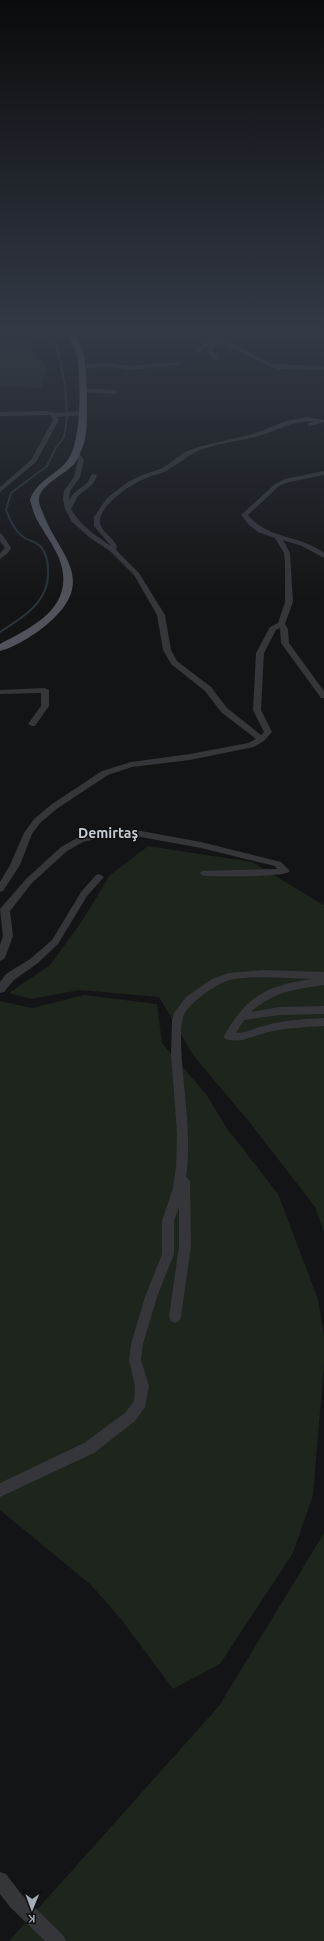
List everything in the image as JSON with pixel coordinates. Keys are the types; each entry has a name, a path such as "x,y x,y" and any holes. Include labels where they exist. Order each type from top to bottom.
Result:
{"main road":[{"path":"0,648 34,630 56,611 64,599 68,574 63,557 40,517 34,500 37,491 71,462 76,453 80,443 78,419"}],"street":[{"path":"0,490 34,462 56,419"},
{"path":"112,550 114,546 112,541 100,531 97,525 97,518 100,510 115,494 135,482 164,469 189,452 233,439 258,434 284,423 307,420 322,421 310,424"},
{"path":"76,453 82,460 77,477 67,491 68,509 75,522 112,550 137,574 161,616 167,650 174,662 208,689 224,710 261,740"},
{"path":"324,473 287,480 277,486 244,515 250,525 278,538 288,539 316,549 324,556"},
{"path":"68,509 75,494 91,483 94,476"},
{"path":"0,535 8,548 0,557"},
{"path":"0,889 15,865 28,833 36,821 55,806 105,773 131,766 190,758 251,745 261,740 268,732 257,710 260,653 273,629 281,624 288,602 287,553 278,538"},
{"path":"281,624 284,629 285,643 324,696"},
{"path":"0,692 45,690 45,706 32,724"},
{"path":"0,958 8,936 3,912 29,881 64,849 80,840 111,832 130,832 200,845 278,864 285,871 205,873"},
{"path":"0,990 10,977 34,960 55,942 84,894 98,877"},
{"path":"175,1317 186,1233 182,1167 183,1133 176,1054 177,1020 179,1013 190,1000 216,982 229,977 264,974 324,976"},
{"path":"324,981 273,991 253,1002 229,1036 243,1039 267,1028 324,1022"},
{"path":"242,1016 267,1014 280,1011 324,1010"},
{"path":"0,1490 89,1448 130,1417 140,1403 142,1386 135,1360 137,1344 151,1297 168,1254 168,1221 179,1188 182,1167"},
{"path":"0,1880 16,1901 57,1941"}],"shaded area":[{"path":"148,846 252,862 324,905 324,1232 315,1207 251,1124 193,1055 159,997 80,990 31,999 9,993 50,965 82,921 110,875"},
{"path":"84,995 157,1004 162,1043 206,1094 226,1127 278,1194 318,1299 324,1336 324,1364 313,1495 293,1553 220,1664 173,1689 121,1619 91,1585 0,1510 0,1001 32,1008"},
{"path":"324,1533 324,1941 9,1941 219,1706"}],"waterway":[{"path":"0,632 34,607 45,591 48,570 48,564 43,549 38,544 21,535 11,522 6,510 11,493 47,466 55,449 64,437 67,419"}],"district":[{"name":"Demirtaş","path":"108,833"}]}
